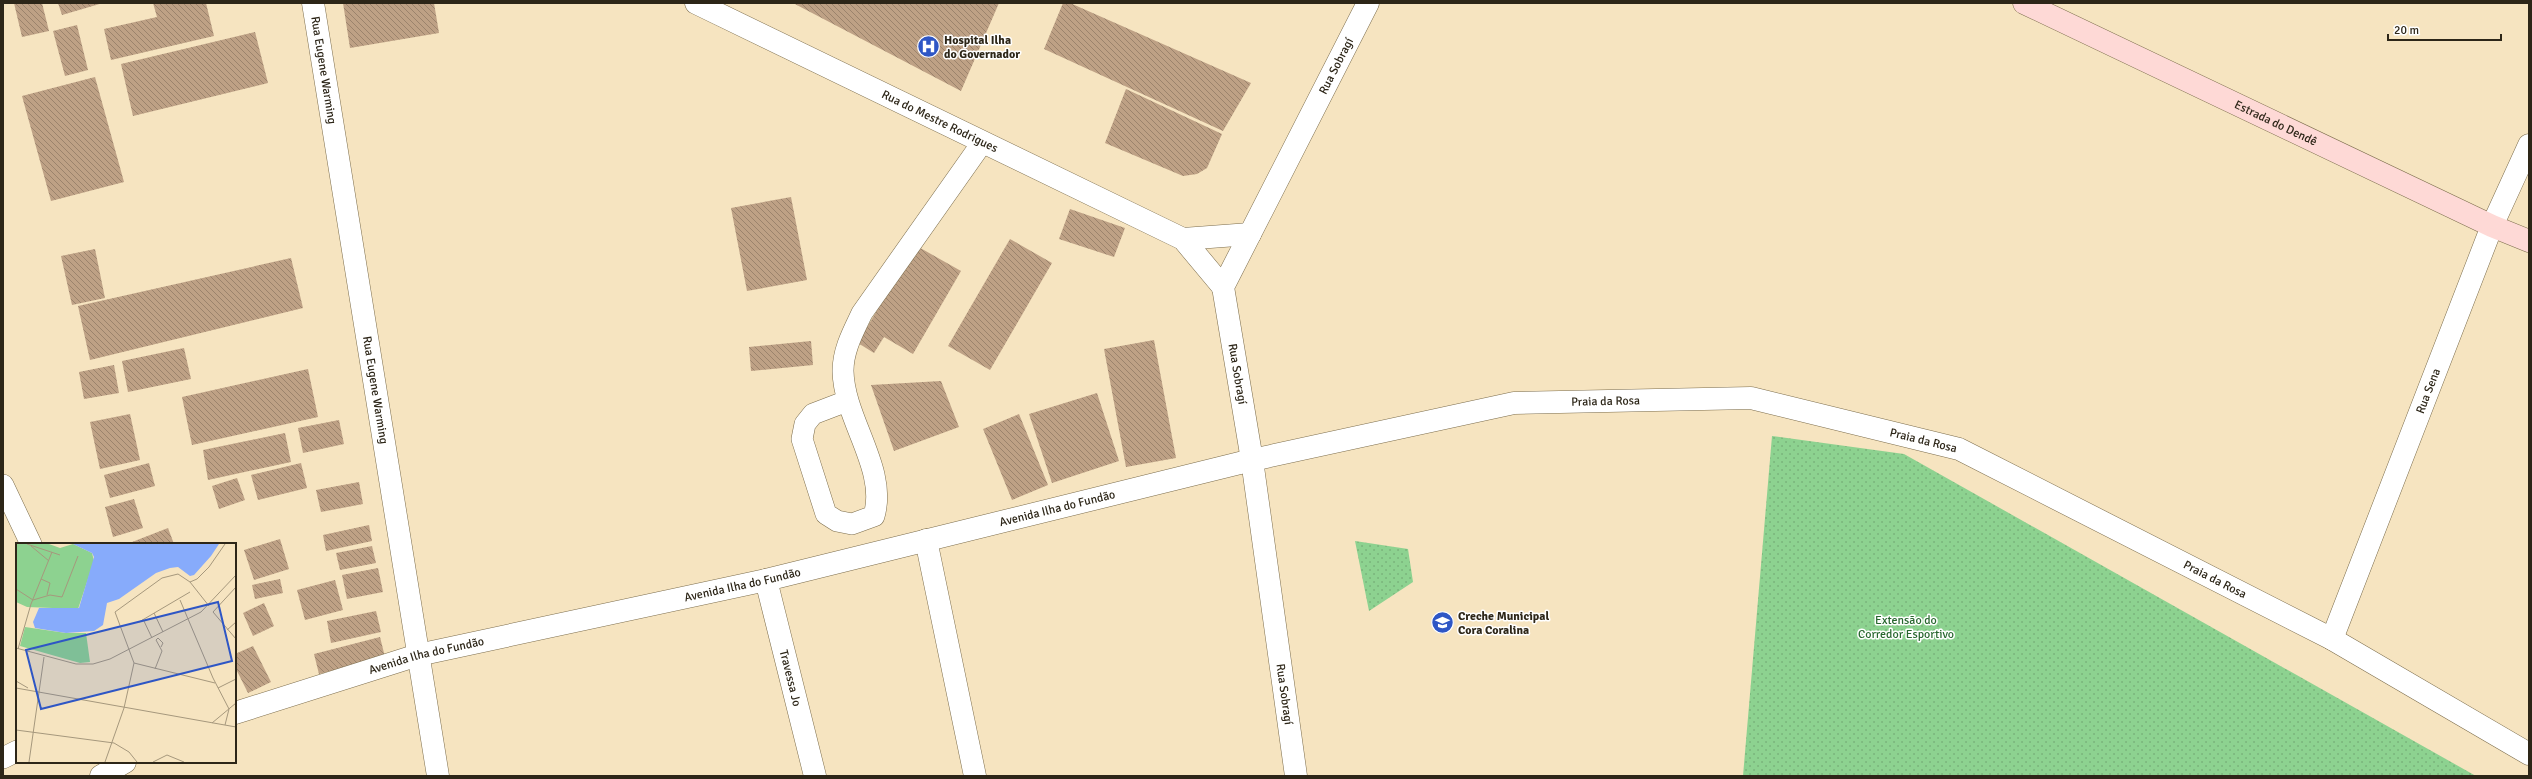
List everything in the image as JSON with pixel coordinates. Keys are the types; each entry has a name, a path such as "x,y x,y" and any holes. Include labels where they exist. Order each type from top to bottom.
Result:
{"main road":[{"name":"Estrada do Dendê","path":"2024,3 2492,226 2529,241"}],"street":[{"name":"Rua Eugene Warming","path":"313,3 438,776"},
{"name":"Rua do Mestre Rodrigues","path":"696,3 982,143 1183,239 1223,287"},
{"name":"Rua Sobragí","path":"1296,776 1252,460 1223,287 1368,3"},
{"name":"Rua Sena","path":"2332,639 2492,226 2529,145"},
{"name":"Rua do Mestre Rodrigues","path":"1183,239 1250,234"},
{"name":"Praia da Rosa","path":"1252,460 1514,403 1751,398 1959,449 2332,639 2529,754"},
{"name":"Avenida Ilha do Fundão","path":"236,713 418,655 766,580 1252,460"},
{"path":"926,540 975,776"},
{"name":"Travessa Jo","path":"766,580 815,776"}],"lane":[{"path":"846,400 813,414 805,424 802,439 826,514 837,521 852,524 874,516 878,503 877,482 846,400 843,370 848,342 862,313 982,143"},
{"path":"3,485 31,543"},
{"path":"3,758 16,752"}],"green space":[{"name":"Extensão do Corredor Esportivo","path":"1772,436 1904,454 2476,776 1743,776"},
{"path":"1355,541 1408,549 1413,582 1369,611"}],"building":[{"path":"14,3 42,3 49,31 22,37"},
{"path":"58,3 103,3 62,15"},
{"path":"153,3 206,3 214,36 111,60 104,29 157,17"},
{"path":"343,3 434,3 439,33 350,48"},
{"name":"Hospital Ilha do Governador","path":"793,3 999,3 961,91"},
{"path":"1063,3 1070,3 1251,83 1223,131 1044,49"},
{"path":"77,25 88,70 65,76 53,31"},
{"path":"255,32 268,83 133,116 121,64"},
{"path":"95,77 124,182 51,201 22,96"},
{"path":"1126,89 1222,134 1207,168 1197,174 1183,176 1105,143"},
{"path":"791,197 807,280 747,291 731,208"},
{"path":"1070,209 1125,228 1114,257 1059,239"},
{"path":"1010,239 1052,263 990,370 948,346"},
{"path":"915,245 961,271 913,354 884,337 874,353 858,343"},
{"path":"95,249 105,298 72,305 61,256"},
{"path":"291,258 303,308 90,360 78,306"},
{"path":"1154,340 1176,458 1126,467 1104,349"},
{"path":"811,341 813,365 751,371 749,347"},
{"path":"184,348 191,379 128,392 122,361"},
{"path":"114,365 119,393 84,399 79,372"},
{"path":"308,369 318,417 192,445 182,397"},
{"path":"941,381 959,427 894,451 871,385"},
{"path":"1097,393 1119,461 1052,483 1029,414"},
{"path":"130,414 140,460 100,469 90,422"},
{"path":"1019,414 1048,485 1012,500 983,429"},
{"path":"339,420 344,444 303,453 298,428"},
{"path":"285,433 291,462 208,480 203,450"},
{"path":"149,463 155,486 110,498 104,475"},
{"path":"301,463 307,488 258,500 251,475"},
{"path":"237,478 245,500 219,509 212,486"},
{"path":"359,482 363,504 321,512 316,490"},
{"path":"134,499 143,528 113,537 105,507"},
{"path":"369,525 372,541 326,551 323,535"},
{"path":"168,528 174,543 130,543"},
{"path":"280,539 289,569 254,580 244,550"},
{"path":"372,546 376,563 340,570 336,553"},
{"path":"378,568 383,592 347,599 342,575"},
{"path":"280,579 283,593 255,599 252,585"},
{"path":"335,580 343,610 305,620 297,590"},
{"path":"264,603 274,626 253,636 243,613"},
{"path":"376,611 381,632 331,643 327,621"},
{"path":"380,637 385,657 319,674 314,654"},
{"path":"253,646 271,682 248,693 236,669 236,654"}],"place":[{"name":"Hospital Ilha do Governador","path":"928,47"},
{"name":"Creche Municipal Cora Coralina","path":"1442,623"}]}
